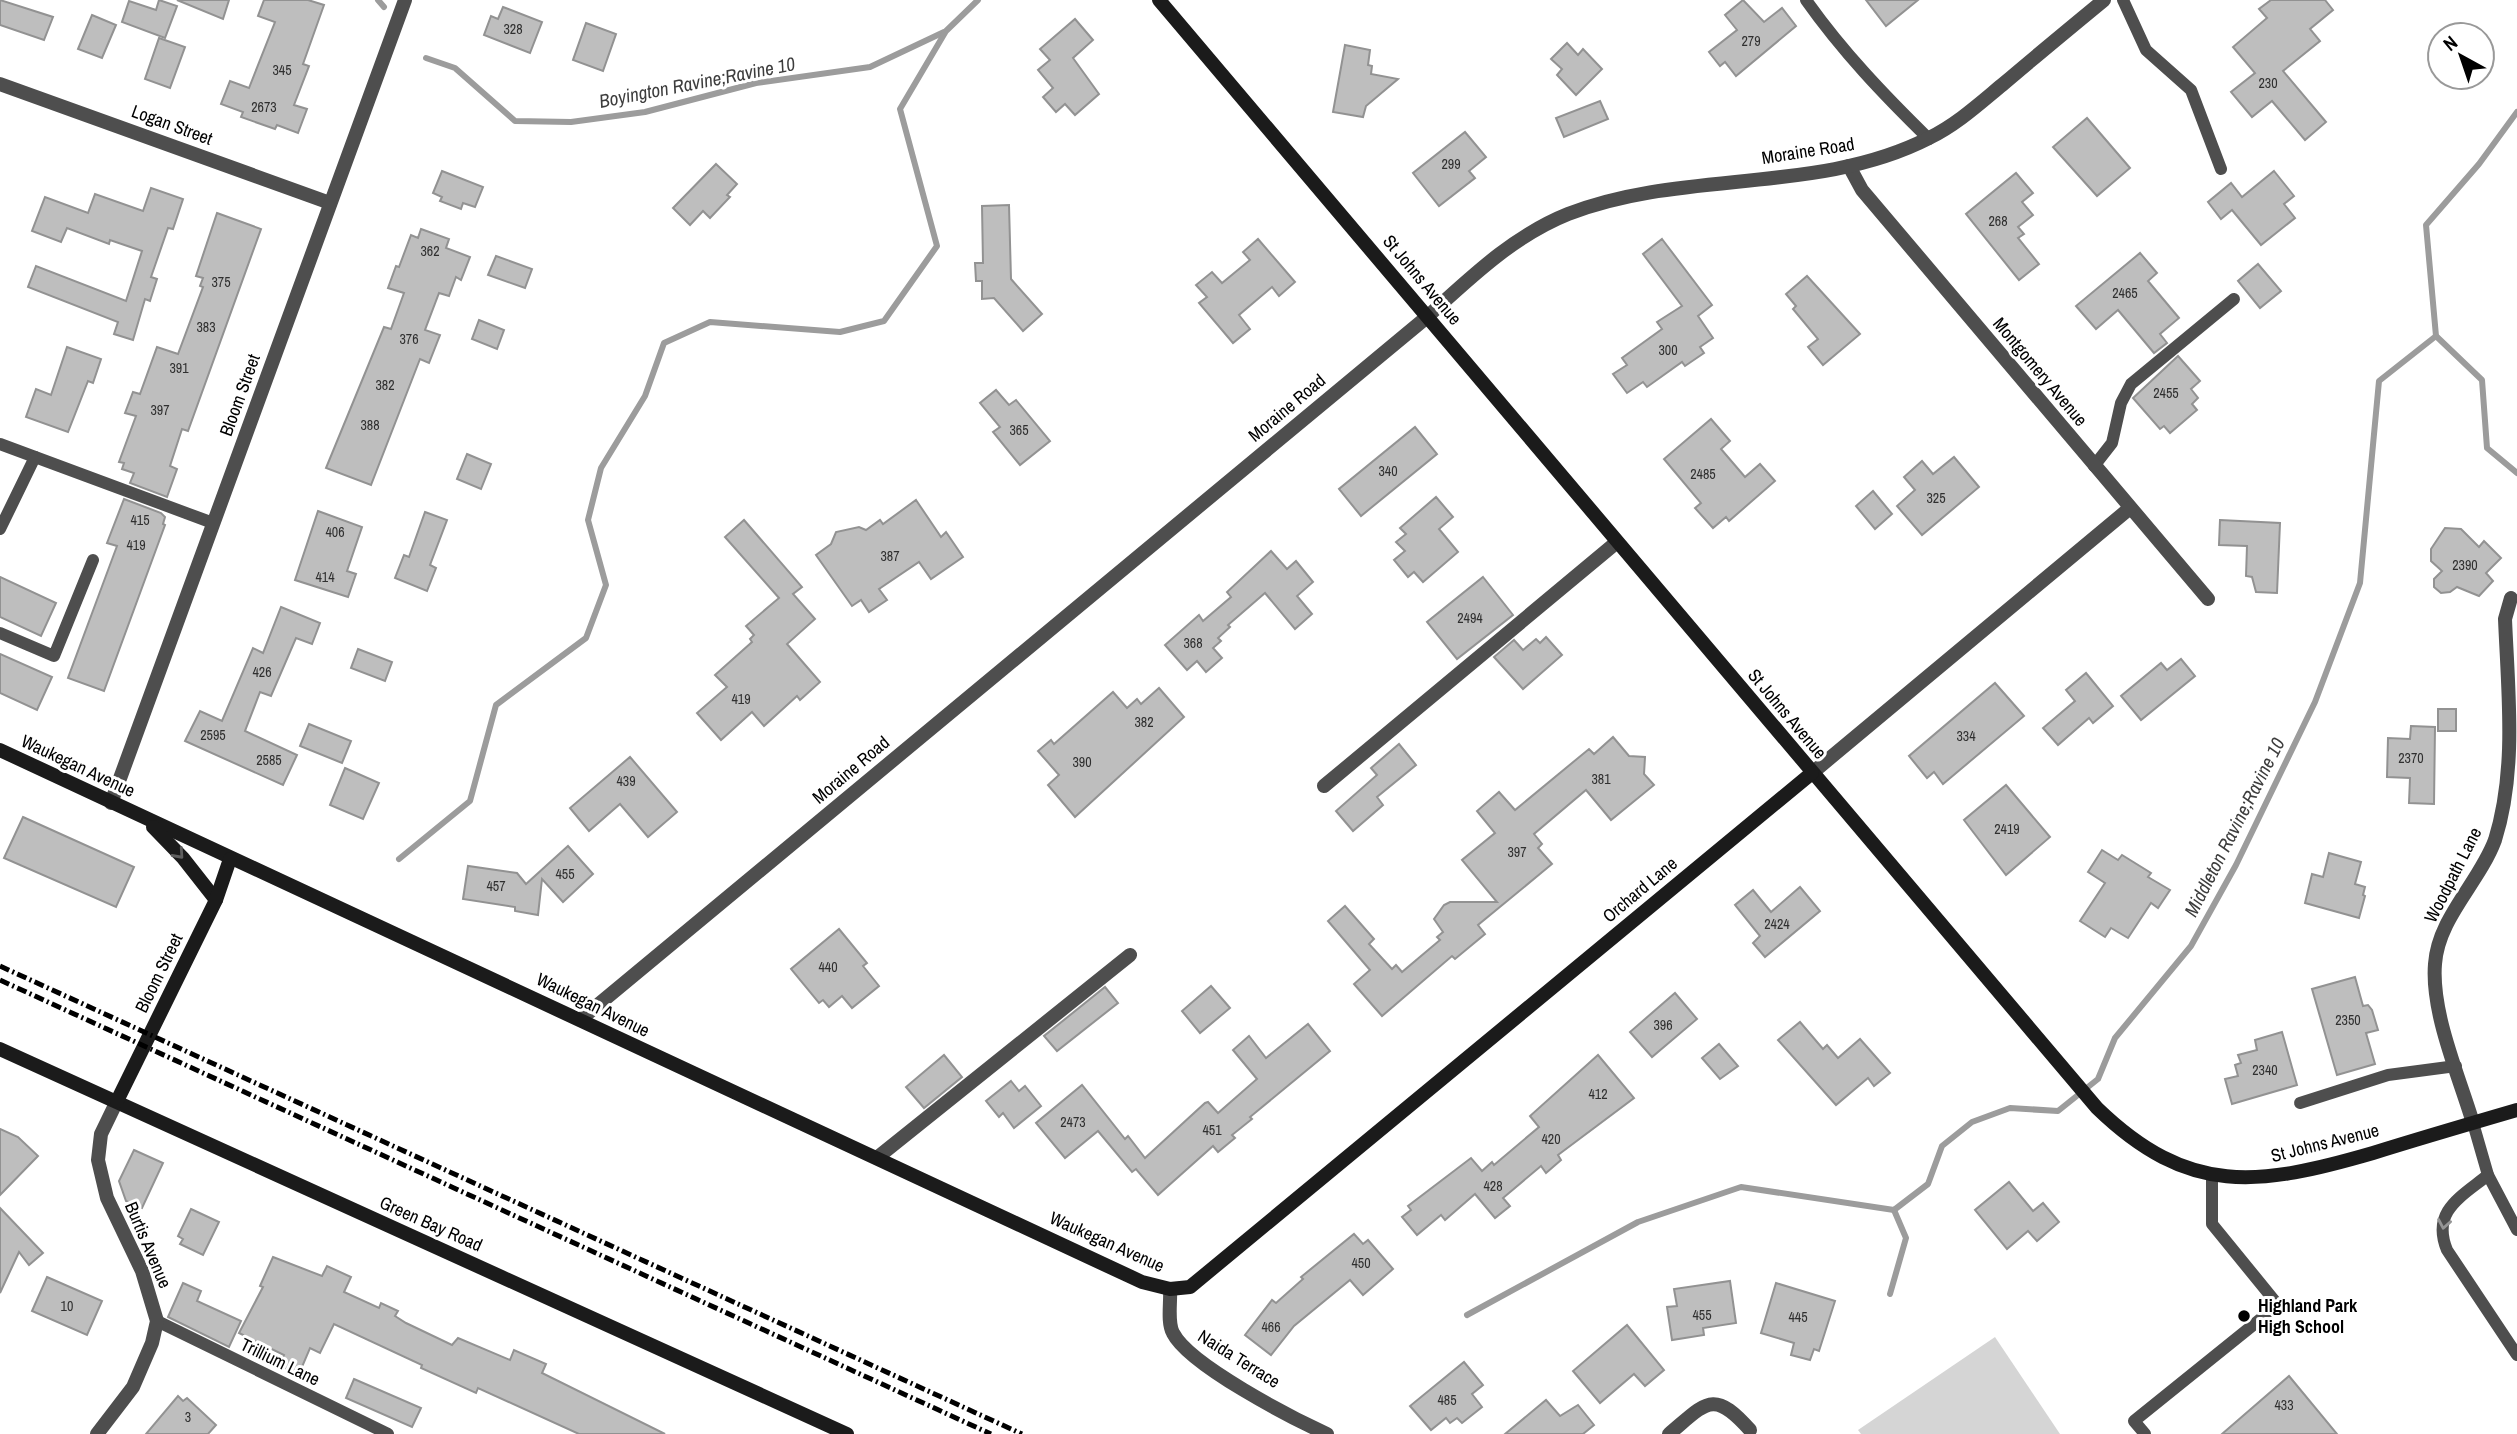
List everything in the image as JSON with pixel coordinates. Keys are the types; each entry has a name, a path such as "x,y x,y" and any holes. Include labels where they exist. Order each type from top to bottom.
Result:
{"street":[{"name":"Bloom Street","path":"111,803 405,0"},
{"name":"St Johns Avenue","path":"1159,0 2097,1108 2123,1133 2151,1152 2179,1166 2212,1175 2245,1179 2281,1176 2323,1167 2517,1110"},
{"name":"Moraine Road","path":"580,1019 1510,247 1565,215 1645,192 1849,166 1928,139 1957,122 2104,0"},
{"name":"Logan Street","path":"0,84 330,203"},
{"name":"Montgomery Avenue","path":"1849,166 1862,190 2208,599"},
{"name":"Orchard Lane","path":"1170,1289 1190,1287 2130,508"},
{"path":"1324,786 1617,542"},
{"name":"Woodpath Lane","path":"2473,1123 2435,996 2435,962 2445,927 2483,867 2506,802 2510,756 2505,619 2511,598"},
{"name":"Waukegan Avenue","path":"0,750 1142,1282 1170,1289"},
{"path":"136,814 183,858 216,900"},
{"name":"Bloom Street","path":"117,1101 216,900 230,859"},
{"path":"878,1157 1130,955"},
{"name":"Green Bay Road","path":"0,1049 847,1434"},
{"name":"Burtis Avenue","path":"117,1101 101,1134 98,1160 107,1198 142,1271 157,1321"},
{"name":"Naida Terrace","path":"1170,1289 1171,1330 1185,1350 1327,1434"},
{"path":"97,1434 133,1387 152,1343 157,1321"},
{"path":"1669,1434 1709,1404 1719,1404 1732,1410 1750,1430"}],"lane":[{"path":"1806,0 1825,28 1878,90 1928,139"},
{"path":"2123,0 2146,50 2191,90 2221,169"},
{"path":"2094,466 2112,443 2121,403 2131,384 2235,299"},
{"path":"0,444 213,523"},
{"path":"0,529 34,457"},
{"path":"0,633 54,656 93,560"},
{"path":"2301,1103 2388,1075 2456,1066"},
{"path":"2473,1123 2488,1175 2517,1230"},
{"path":"2145,1434 2134,1421 2278,1305 2212,1224 2212,1175"},
{"path":"2488,1175 2446,1211 2442,1237 2447,1250 2517,1355"},
{"name":"Trillium Lane","path":"157,1321 388,1434"}],"shaded area":[{"path":"1995,1337 2060,1434 1861,1434 1858,1430"}],"building":[{"path":"0,0 53,17 44,40 0,25"},
{"path":"159,0 177,6 165,38 122,22 129,1 156,10"},
{"path":"177,0 229,0 223,19"},
{"path":"264,0 308,0 324,5 303,64 309,66 294,105 307,109 298,133 277,125 275,129 241,117 243,112 221,104 230,81 249,88 275,22 258,16"},
{"path":"1743,0 1764,22 1782,8 1796,26 1736,76 1725,62 1720,66 1709,52 1737,30 1725,15"},
{"path":"1866,0 1918,0 1886,26"},
{"path":"2271,0 2325,0 2333,10 2310,29 2320,41 2283,71 2326,122 2305,140 2272,101 2252,117 2231,92 2255,73 2233,47 2267,18 2259,9"},
{"path":"503,7 542,22 530,53 484,35 491,16 498,19"},
{"path":"92,15 116,25 102,58 78,49"},
{"path":"1075,19 1093,40 1073,58 1099,94 1075,115 1065,104 1056,112 1043,97 1053,88 1038,70 1050,60 1040,49"},
{"path":"586,23 616,34 603,71 573,60"},
{"path":"159,38 185,47 170,88 145,79"},
{"path":"1567,43 1578,55 1583,49 1602,69 1576,95 1557,75 1562,69 1551,59"},
{"path":"1345,45 1370,50 1368,65 1372,66 1371,74 1398,79 1366,106 1363,117 1333,112"},
{"path":"1600,101 1608,119 1564,137 1556,118"},
{"path":"2087,118 2130,168 2097,196 2053,147"},
{"path":"1465,132 1486,157 1469,171 1475,178 1439,206 1413,173"},
{"path":"716,164 737,184 727,195 730,197 710,218 703,211 690,225 673,208"},
{"path":"442,171 483,187 475,207 463,203 461,209 440,201 442,197 433,193"},
{"path":"2274,171 2294,196 2284,204 2295,218 2261,245 2232,210 2221,219 2208,202 2231,183 2242,197"},
{"path":"2016,173 2033,193 2022,202 2033,215 2018,227 2024,234 2018,238 2039,264 2019,280 1966,214"},
{"path":"151,188 183,199 173,229 168,228 151,277 157,279 150,301 145,299 133,340 114,334 118,322 28,287 36,266 126,301 142,251 110,240 109,244 67,228 61,242 32,231 45,197 88,213 95,194 143,211"},
{"path":"1009,205 1011,279 1042,314 1023,331 994,298 982,299 982,281 976,281 975,263 983,263 982,206"},
{"path":"217,213 261,229 188,431 182,429 170,466 177,469 167,497 130,483 134,473 122,469 124,463 119,462 136,416 125,413 133,392 140,394 157,347 178,354 203,287 200,286 203,278 196,276"},
{"path":"421,229 449,239 446,248 470,257 461,280 456,277 449,296 439,293 425,330 440,335 429,363 420,359 371,485 326,468 384,327 391,329 404,293 388,288 396,266 399,267 411,235 418,238"},
{"path":"1258,239 1295,282 1279,296 1272,287 1239,315 1250,329 1233,343 1199,303 1207,297 1196,285 1212,272 1222,283 1250,260 1243,252"},
{"path":"1662,239 1712,305 1698,316 1713,338 1700,347 1704,353 1685,366 1682,362 1647,387 1643,382 1627,393 1613,374 1627,365 1622,358 1662,329 1657,322 1682,306 1643,254"},
{"path":"2140,253 2157,273 2148,281 2179,318 2160,334 2167,343 2154,353 2118,310 2096,329 2076,306"},
{"path":"496,256 532,269 525,288 488,275"},
{"path":"2258,264 2281,291 2260,308 2238,281"},
{"path":"1807,276 1860,334 1823,365 1808,347 1818,339 1793,309 1796,306 1786,294"},
{"path":"479,320 504,330 497,349 472,339"},
{"path":"67,347 101,359 93,383 88,381 68,432 26,417 36,389 51,395"},
{"path":"2178,356 2200,381 2191,389 2198,398 2192,404 2197,410 2170,433 2164,426 2160,429 2133,398"},
{"path":"996,390 1009,405 1016,400 1050,441 1020,465 993,432 1000,427 980,403"},
{"path":"1711,419 1730,441 1721,449 1745,477 1760,464 1775,481 1729,521 1726,517 1713,528 1695,508 1701,503 1664,459"},
{"path":"1415,427 1437,454 1361,516 1339,489"},
{"path":"467,454 491,464 481,489 457,479"},
{"path":"1954,457 1979,487 1922,535 1897,506 1915,490 1904,477 1922,461 1933,474"},
{"path":"1873,491 1892,514 1875,529 1856,506"},
{"path":"1436,497 1453,517 1439,529 1458,552 1423,582 1414,572 1408,577 1394,560 1405,551 1396,542 1406,534 1400,528"},
{"path":"124,499 161,513 165,517 165,525 104,691 68,678 117,546 107,543"},
{"path":"916,500 941,537 946,532 963,557 931,579 919,562 879,589 887,600 869,612 861,600 852,606 816,555 831,544 836,532 859,527 866,530 880,520 883,524"},
{"path":"318,511 362,527 347,571 356,574 348,597 295,580"},
{"path":"425,512 447,520 430,565 436,568 427,591 395,578 404,555 409,557"},
{"path":"744,520 802,587 793,594 815,619 787,644 820,682 800,700 797,696 764,726 752,712 721,740 697,713 727,687 715,675 752,642 750,639 754,635 746,626 779,598 725,537"},
{"path":"2220,520 2280,523 2277,593 2256,592 2252,577 2246,576 2247,546 2219,545"},
{"path":"2445,528 2461,529 2479,547 2484,541 2501,558 2486,573 2493,581 2479,596 2457,587 2450,592 2441,593 2434,587 2434,579 2442,571 2431,561 2431,549"},
{"path":"1271,551 1287,569 1296,561 1313,582 1297,596 1312,614 1295,629 1265,593 1228,625 1230,627 1218,638 1221,641 1213,648 1222,658 1206,672 1197,661 1187,670 1165,645 1199,615 1203,621 1231,597 1227,592"},
{"path":"0,577 56,603 41,636 0,617"},
{"path":"1483,577 1513,615 1457,659 1427,622"},
{"path":"281,607 320,623 312,644 296,638 271,696 260,692 245,731 297,755 283,785 185,741 200,711 222,721 253,648 263,653"},
{"path":"1546,637 1562,655 1523,689 1494,657 1514,640 1523,650 1536,639 1540,643"},
{"path":"358,649 392,662 385,681 351,668"},
{"path":"0,654 52,677 37,710 0,693"},
{"path":"2181,659 2195,676 2141,720 2121,696 2161,663 2167,670"},
{"path":"2086,673 2113,706 2093,723 2089,718 2058,745 2043,728 2075,701 2066,690"},
{"path":"1995,683 2024,716 1943,784 1934,772 1927,778 1909,756"},
{"path":"1159,688 1184,717 1075,817 1048,785 1059,775 1038,751 1051,740 1054,744 1113,692 1127,708 1137,699 1141,704"},
{"path":"2438,709 2456,709 2456,731 2438,731"},
{"path":"309,724 351,741 342,763 300,746"},
{"path":"2411,726 2435,727 2434,804 2409,803 2410,778 2387,777 2388,738 2410,739"},
{"path":"1613,737 1629,756 1645,757 1644,774 1654,785 1611,820 1586,790 1534,834 1542,844 1538,848 1552,864 1478,925 1485,934 1455,959 1452,956 1382,1016 1354,984 1370,970 1328,921 1345,906 1374,939 1369,944 1392,969 1396,965 1402,972 1440,940 1437,937 1443,932 1434,919 1444,905 1450,902 1497,902 1462,860 1495,833 1477,811 1499,792 1515,810 1589,749 1594,754"},
{"path":"1399,744 1416,765 1377,797 1383,805 1353,831 1336,811 1377,775 1371,768"},
{"path":"630,757 677,812 648,837 620,804 589,831 570,808"},
{"path":"345,768 379,783 363,819 330,805"},
{"path":"2006,785 2050,837 2006,875 1964,820"},
{"path":"23,817 134,867 116,907 4,858"},
{"path":"568,846 593,874 563,902 542,879 538,915 515,911 515,907 463,899 468,866 517,873 526,884"},
{"path":"2102,850 2118,860 2122,855 2151,873 2148,877 2170,890 2158,908 2151,903 2128,938 2111,928 2105,937 2080,921 2105,883 2088,872"},
{"path":"2329,853 2361,862 2355,884 2365,887 2365,896 2359,918 2305,903 2312,874 2323,877"},
{"path":"1800,887 1820,911 1765,957 1753,943 1760,936 1735,905 1753,890 1771,912"},
{"path":"839,929 867,963 863,966 879,986 852,1008 842,996 829,1007 823,1000 819,1003 791,969"},
{"path":"2355,977 2363,1006 2368,1005 2372,1010 2378,1030 2366,1033 2375,1064 2337,1075 2312,989"},
{"path":"1211,986 1230,1008 1200,1033 1182,1011"},
{"path":"1105,987 1118,1003 1057,1051 1044,1036"},
{"path":"1675,993 1697,1019 1652,1057 1630,1032"},
{"path":"1800,1022 1823,1049 1827,1045 1838,1058 1860,1039 1890,1073 1874,1086 1868,1078 1836,1105 1778,1040"},
{"path":"1308,1024 1330,1051 1250,1117 1252,1119 1232,1135 1235,1138 1218,1152 1213,1146 1158,1195 1136,1169 1132,1172 1098,1131 1065,1158 1036,1123 1082,1085 1125,1139 1128,1136 1145,1158 1205,1103 1208,1102 1218,1113 1257,1079 1233,1050 1249,1036 1266,1058"},
{"path":"2282,1032 2297,1085 2232,1104 2225,1079 2238,1076 2235,1065 2241,1063 2238,1055 2257,1050 2255,1040"},
{"path":"1719,1044 1738,1066 1720,1079 1702,1058"},
{"path":"944,1055 962,1077 924,1108 906,1087"},
{"path":"1598,1055 1634,1098 1558,1155 1561,1160 1546,1173 1541,1166 1503,1198 1510,1206 1495,1218 1475,1194 1445,1220 1441,1215 1417,1235 1402,1217 1411,1210 1408,1206 1471,1158 1482,1171 1492,1162 1494,1165 1539,1127 1530,1116"},
{"path":"1011,1081 1019,1091 1025,1086 1041,1106 1014,1128 1003,1113 999,1117 986,1101"},
{"path":"0,1129 18,1137 38,1156 0,1195"},
{"path":"134,1150 163,1163 142,1208 126,1201 119,1181"},
{"path":"2009,1182 2033,1211 2043,1203 2059,1222 2037,1241 2028,1231 2007,1249 1975,1210"},
{"path":"0,1208 43,1253 29,1265 19,1252 0,1293"},
{"path":"191,1209 219,1222 203,1255 180,1244 183,1239 178,1236"},
{"path":"1354,1234 1363,1244 1368,1240 1393,1269 1363,1295 1350,1280 1294,1326 1271,1355 1245,1335 1272,1300 1276,1303 1303,1279 1301,1277"},
{"path":"273,1257 322,1276 327,1266 351,1277 344,1292 379,1308 381,1303 398,1311 395,1316 406,1323 452,1345 458,1338 510,1360 514,1350 546,1364 542,1373 665,1434 579,1434 478,1388 476,1393 334,1324 320,1353 310,1348 299,1374 280,1366 284,1355 239,1333 263,1287 260,1286"},
{"path":"47,1277 102,1301 87,1335 32,1311"},
{"path":"1730,1281 1736,1323 1703,1328 1704,1335 1672,1340 1667,1307 1677,1306 1674,1289"},
{"path":"183,1283 201,1291 197,1301 241,1321 229,1347 168,1317"},
{"path":"1776,1283 1835,1301 1819,1351 1814,1349 1810,1360 1791,1355 1794,1343 1761,1333"},
{"path":"1627,1325 1664,1370 1645,1386 1634,1374 1600,1403 1573,1371"},
{"path":"1464,1362 1483,1385 1472,1394 1482,1407 1462,1423 1457,1418 1450,1423 1446,1418 1431,1430 1410,1406"},
{"name":"Highland Park High School","path":"2289,1376 2337,1434 2222,1434"},
{"path":"354,1379 421,1408 412,1427 346,1398"},
{"path":"178,1396 183,1401 187,1398 216,1425 208,1434 146,1434"},
{"path":"1546,1400 1560,1416 1578,1405 1594,1425 1583,1434 1505,1434"}],"waterway":[{"path":"378,0 384,7"},
{"name":"Boyington Ravine;Ravine 10","path":"399,859 470,801 496,705 586,638 606,585 588,520 601,468 645,396 664,343 710,322 840,332 884,321 937,246 900,109 946,31 978,0"},
{"name":"Boyington Ravine;Ravine 10","path":"426,58 455,68 515,121 571,122 645,112 756,83 870,67 944,32"},
{"name":"Middleton Ravine;Ravine 10","path":"2517,112 2479,164 2426,225 2436,336 2482,380 2487,448 2517,473"},
{"name":"Middleton Ravine;Ravine 10","path":"1467,1315 1638,1222 1741,1187 1894,1210 1928,1184 1942,1146 1972,1122 2010,1108 2058,1111 2098,1079 2115,1038 2191,946 2236,865 2315,702 2360,583 2379,381 2436,336"},
{"name":"Middleton Ravine;Ravine 10","path":"1890,1294 1906,1238 1894,1210"}],"railway":[{"path":"0,966 1022,1434"},
{"path":"0,980 991,1434"}],"place":[{"name":"Highland Park High School","path":"2244,1316"}]}
